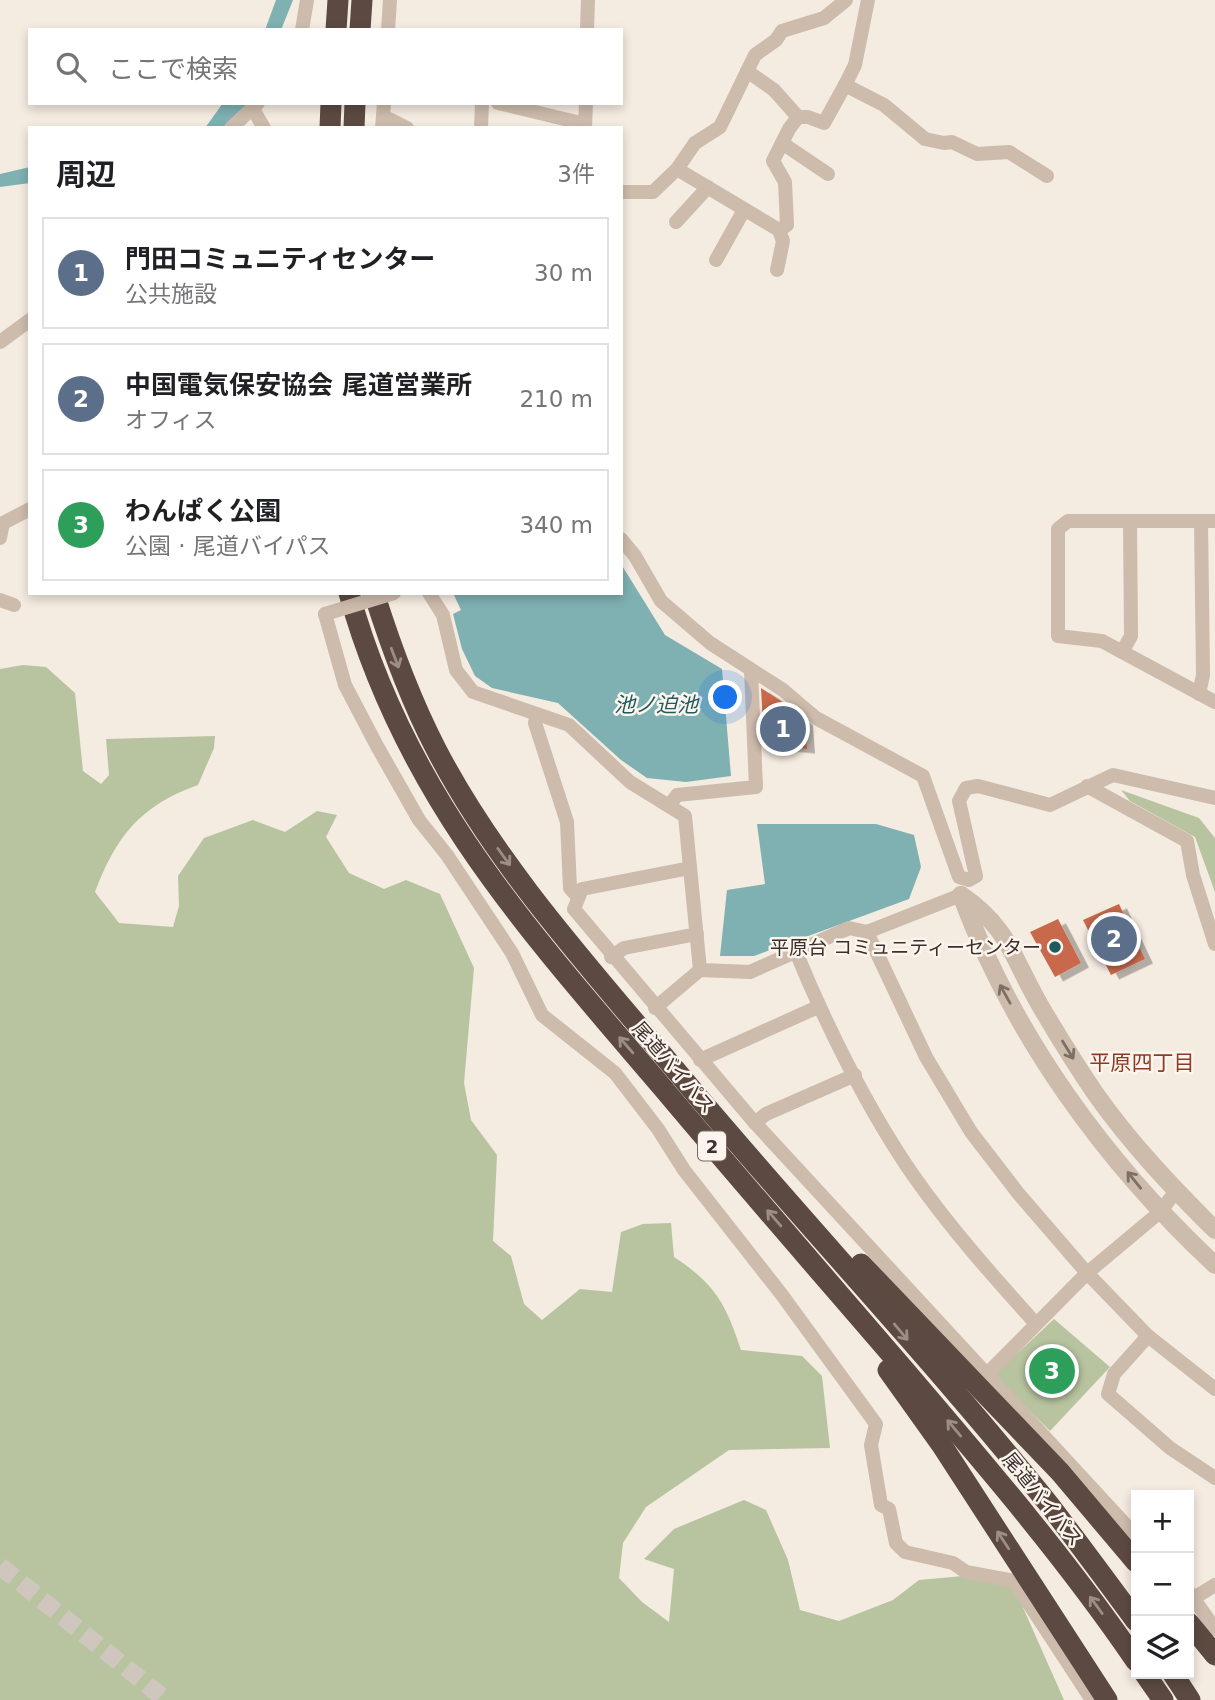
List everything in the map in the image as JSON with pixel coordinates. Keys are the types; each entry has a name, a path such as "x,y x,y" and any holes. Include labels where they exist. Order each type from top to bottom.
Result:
{"highway":[{"path":"336,28 338,0"},
{"path":"360,28 362,0"},
{"path":"330,126 331,105"},
{"path":"354,126 355,105"},
{"name":"尾道バイパス","path":"350,595 389,708 429,786 485,873 562,972 1061,1556 1131,1654"},
{"name":"尾道バイパス","path":"375,595 411,699 469,806 581,957 1050,1507 1132,1616"},
{"path":"705,1105 1060,1472 1131,1556"},
{"path":"808,1258 943,1447 1107,1700"},
{"path":"1194,1629 1215,1655"},
{"path":"1148,1679 1163,1700"},
{"path":"1176,1679 1191,1700"}],"street":[{"path":"302,28 307,0"},
{"path":"388,28 390,0"},
{"path":"587,28 588,0"},
{"path":"623,192 653,192 677,169 695,144 720,127 755,55 776,40 782,31 824,18 846,0"},
{"path":"747,71 774,90 798,117 808,117 824,123 855,65 867,0"},
{"path":"845,85 884,105 925,139 952,142 977,154 1010,152 1047,176"},
{"path":"481,126 482,105"},
{"path":"506,105 585,126 586,105"},
{"path":"233,126 255,106 263,126"},
{"path":"383,116 403,126"},
{"path":"779,230 787,225 785,182 773,161 798,117"},
{"path":"782,143 828,174"},
{"path":"677,169 779,230 783,241 777,270"},
{"path":"676,222 708,187"},
{"path":"716,260 744,210"},
{"path":"0,342 28,321"},
{"path":"0,538 3,523 28,510"},
{"path":"1199,694 1203,675 1208,521 1068,521 1058,529 1058,636 1102,641 1199,694 1215,702"},
{"path":"1122,652 1131,636 1130,521"},
{"path":"623,541 635,556 661,601 710,643 783,690 816,718 923,776 958,877 969,880 976,876 959,801 966,788 978,786 1049,804 1112,775 1215,798"},
{"path":"387,595 325,614 345,685 419,821 447,855 512,953 542,1015 615,1073 658,1129 684,1170 782,1295 876,1424 871,1445 881,1505 889,1509 896,1543 905,1552 953,1563 966,1572 1014,1581 1092,1700"},
{"path":"430,595 443,615 456,670 473,692 569,725 630,782 685,816 700,970"},
{"path":"669,806 677,795 757,787 751,670"},
{"path":"537,715 535,723 567,822 570,888 578,897"},
{"path":"1087,786 1187,841 1193,875 1215,944"},
{"path":"690,868 582,889 574,909 611,957 755,1123 1131,1530"},
{"path":"655,1008 700,970 750,972 849,928 867,932 961,895"},
{"path":"961,895 976,905 1007,938 1039,1005 1095,1093 1176,1191 1215,1230"},
{"path":"961,895 983,954 1054,1080 1160,1212 1215,1265"},
{"path":"867,932 926,1057 971,1132 1018,1193 1087,1273 1148,1336 1215,1389"},
{"path":"611,957 624,948 697,934"},
{"path":"983,954 1007,938"},
{"path":"796,952 818,1007 912,1174 966,1245 1036,1324"},
{"path":"700,1060 818,1007"},
{"path":"755,1123 766,1114 855,1075"},
{"path":"986,1374 1087,1273 1160,1212 1176,1191"},
{"path":"1148,1336 1114,1374 1108,1394 1170,1448 1215,1478"},
{"path":"1194,1594 1215,1585"},
{"path":"1194,1599 1215,1629"}],"green space":[{"path":"23,665 46,667 75,693 83,771 101,784 109,775 106,739 215,736 214,748 198,785 161,802 146,813 133,825 112,854 95,892 119,923 173,927 179,906 178,876 204,838 253,820 285,832 317,811 337,815 326,837 349,873 384,889 406,880 440,894 474,968 464,1083 471,1120 497,1155 493,1241 511,1256 524,1304 542,1320 580,1289 612,1292 621,1232 643,1224 671,1223 674,1257 700,1276 717,1296 730,1320 741,1350 802,1356 822,1376 830,1448 729,1450 646,1507 623,1543 619,1578 642,1602 669,1622 674,1569 644,1559 674,1529 744,1500 766,1510 788,1560 800,1610 839,1621 893,1600 919,1580 963,1576 1003,1580 1017,1594 1064,1700 0,1700 0,669"},
{"path":"1121,790 1199,818 1215,838 1215,892 1195,837 1130,801"},
{"path":"1054,1319 1110,1367 1050,1431 994,1375"}],"water":[{"path":"276,0 293,0 282,28 266,28"},
{"path":"222,105 246,105 226,126 206,126"},
{"path":"28,167 28,183 0,187 0,174"},
{"name":"池ノ迫池","path":"623,567 665,635 722,669 731,776 686,782 647,778 621,760 558,703 492,688 475,676 462,649 453,614 461,610 454,595 623,595"},
{"path":"757,824 876,824 914,835 921,867 909,899 754,956 720,956 727,890 765,884"}],"building":[{"path":"761,688 781,701 786,713 796,713 805,721 807,749 764,745"},
{"path":"1119,904 1145,959 1111,975 1083,920"},
{"name":"平原台 コミュニティーセンター","path":"1058,919 1081,963 1055,977 1030,932"}],"tunnel":[{"path":"0,1566 166,1700"}],"place":[{"name":"門田コミュニティセンター","path":"783,729"},
{"name":"中国電気保安協会 尾道営業所","path":"1114,939"},
{"name":"平原台 コミュニティーセンター","path":"1055,947"},
{"name":"わんぱく公園","path":"1052,1371"}],"district":[{"name":"平原四丁目","path":"1142,1063"}]}
